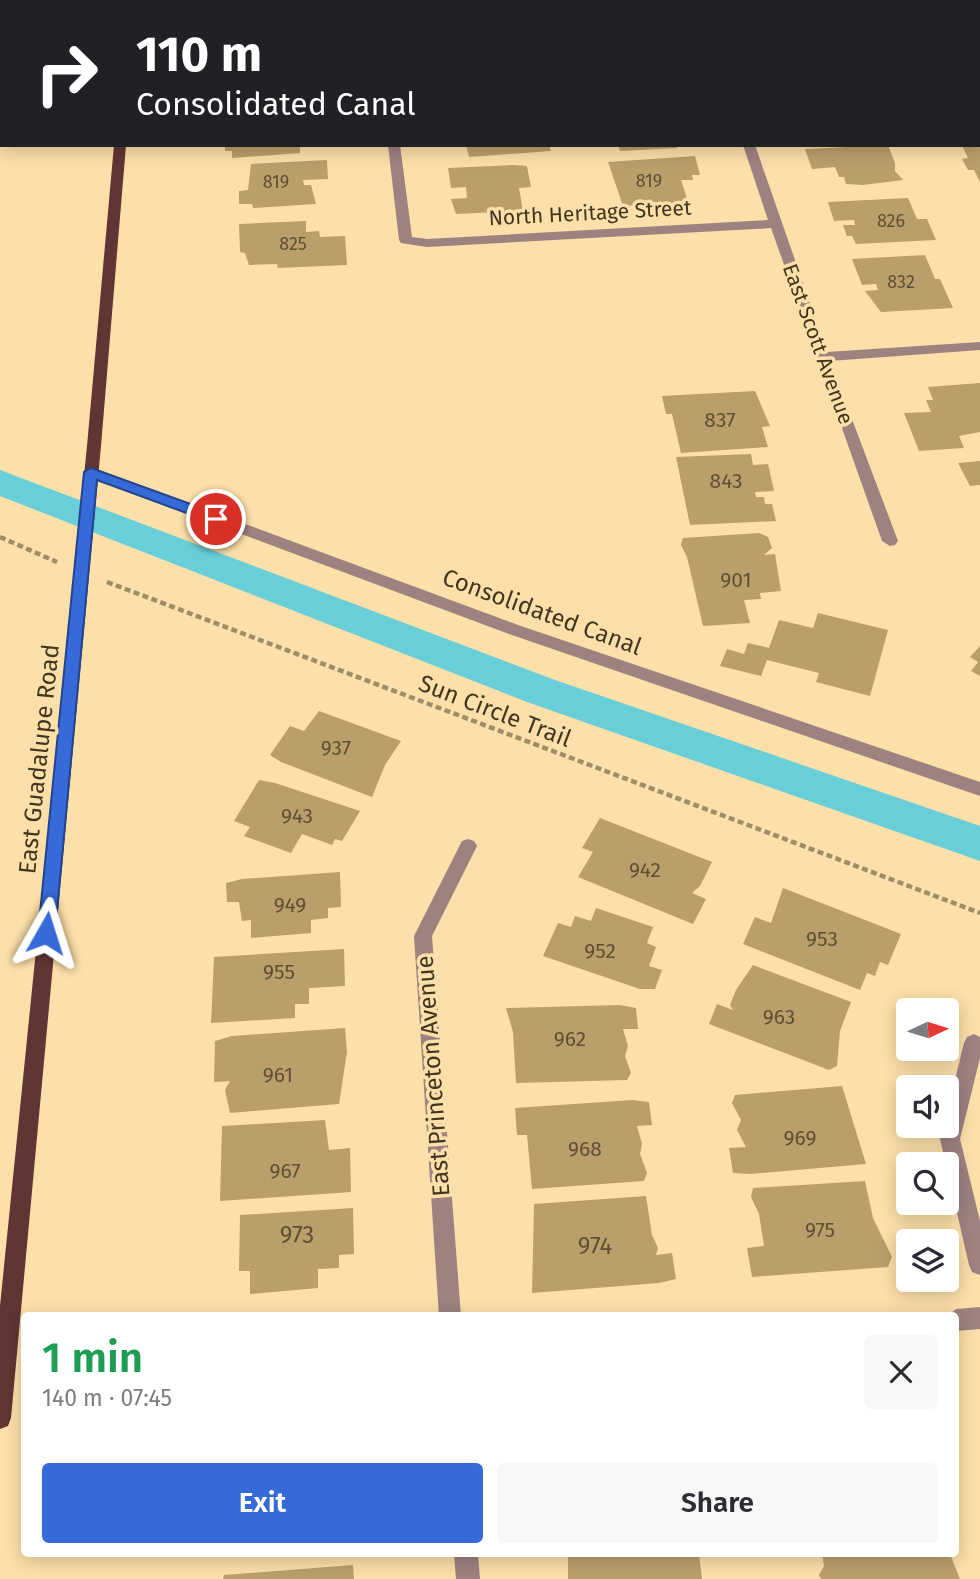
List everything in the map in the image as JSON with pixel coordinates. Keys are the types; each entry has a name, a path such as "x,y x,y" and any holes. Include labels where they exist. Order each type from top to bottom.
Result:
{"main road":[{"name":"East Guadalupe Road","path":"0,1419 91,477 120,147"}],"street":[{"name":"North Heritage Street","path":"394,147 406,240 427,243 776,224"},
{"name":"East Scott Avenue","path":"750,147 822,357 890,541"},
{"path":"822,357 980,346"},
{"name":"Consolidated Canal","path":"91,477 515,630 980,789"},
{"name":"East Princeton Avenue","path":"450,1312 424,936 468,846"},
{"path":"974,1043 950,1139 980,1265"},
{"path":"959,1320 980,1318"},
{"path":"466,1557 468,1579"}],"path":[{"name":"Sun Circle Trail","path":"0,537 82,563 980,913"}],"building":[{"path":"225,147 300,147 300,153 232,158 232,151 225,151"},
{"path":"466,147 550,147 551,151 469,157"},
{"path":"619,147 677,148 620,151"},
{"path":"889,147 895,171 903,180 863,185 846,184 844,177 839,177 835,167 812,169 805,149"},
{"path":"963,147 980,147 980,182 974,170 968,170 962,159 968,158"},
{"path":"695,156 700,175 692,175 693,180 681,180 688,202 623,206 608,162"},
{"path":"327,160 328,179 303,180 304,185 311,185 316,204 253,208 252,204 239,204 239,191 248,190 251,164"},
{"path":"527,166 531,187 519,188 523,211 456,214 451,199 467,198 466,187 451,188 448,168"},
{"path":"908,198 917,219 927,219 936,240 856,244 852,236 847,236 843,225 855,225 854,220 834,221 828,202"},
{"path":"306,221 306,232 319,231 320,237 345,236 347,265 278,268 277,264 249,265 245,253 240,252 239,224"},
{"path":"925,255 935,279 940,279 953,308 881,312 865,291 878,290 876,284 862,285 852,259"},
{"path":"980,383 980,432 959,436 964,448 919,451 904,413 931,412 926,400 933,400 928,387"},
{"path":"755,391 770,426 762,427 768,447 681,453 672,414 666,414 662,396"},
{"path":"751,454 753,465 768,464 774,491 755,492 756,497 764,497 765,504 772,504 776,521 690,525 676,457"},
{"path":"980,461 980,485 970,486 958,463"},
{"path":"759,533 768,537 772,548 764,555 775,554 781,591 760,593 761,599 744,600 750,623 703,626 687,557 681,545 683,538"},
{"path":"818,613 888,630 870,696 816,682 819,673 767,660 761,676 720,666 727,649 744,654 748,643 769,648 779,620 813,628"},
{"path":"980,646 980,676 971,671 978,662 970,657"},
{"path":"319,711 401,741 385,765 372,797 281,762 270,755 290,726 304,731"},
{"path":"259,780 360,811 342,841 335,839 332,845 302,834 291,853 244,836 250,827 234,821"},
{"path":"600,818 712,862 700,886 692,893 706,899 693,924 578,877 593,852 582,848"},
{"path":"340,872 341,907 328,908 328,918 311,920 311,933 251,938 251,920 242,921 239,902 227,902 226,883 242,879"},
{"path":"783,888 901,934 888,965 880,962 875,976 867,973 860,990 743,944 755,917 771,923"},
{"path":"596,908 653,927 647,943 656,947 649,966 662,970 655,989 640,989 543,956 558,923 571,927 575,916 591,921"},
{"path":"344,949 345,986 309,988 309,1004 295,1004 295,1018 211,1023 214,957"},
{"path":"753,965 851,1002 840,1031 837,1066 829,1070 709,1024 717,1004 733,1010 730,1005 736,990"},
{"path":"620,1005 636,1008 638,1029 623,1029 628,1046 625,1056 631,1073 627,1080 516,1083 513,1032 506,1008"},
{"path":"345,1028 347,1052 339,1104 230,1113 225,1090 230,1081 214,1082 215,1041 232,1036"},
{"path":"842,1086 866,1164 750,1174 733,1173 729,1148 746,1147 737,1130 741,1120 732,1103 735,1095"},
{"path":"632,1100 649,1102 652,1125 637,1126 642,1144 640,1154 647,1173 644,1181 532,1189 527,1135 517,1135 515,1108"},
{"path":"325,1120 329,1150 350,1148 351,1192 220,1201 222,1126"},
{"path":"865,1181 873,1218 892,1257 888,1267 752,1277 747,1248 764,1246 759,1214 751,1197 753,1188"},
{"path":"646,1196 652,1235 658,1248 656,1255 672,1253 676,1279 659,1283 532,1293 534,1204"},
{"path":"353,1208 354,1254 339,1255 339,1268 318,1269 318,1288 250,1294 250,1271 239,1271 240,1215"},
{"path":"568,1557 699,1557 702,1579 568,1579"},
{"path":"822,1557 951,1557 960,1579 821,1579 819,1575 824,1566"},
{"path":"353,1565 354,1579 223,1579 224,1575"}],"waterway":[{"path":"0,482 541,691 980,844"}],"route":[{"path":"46,933 91,472 216,519"}]}
